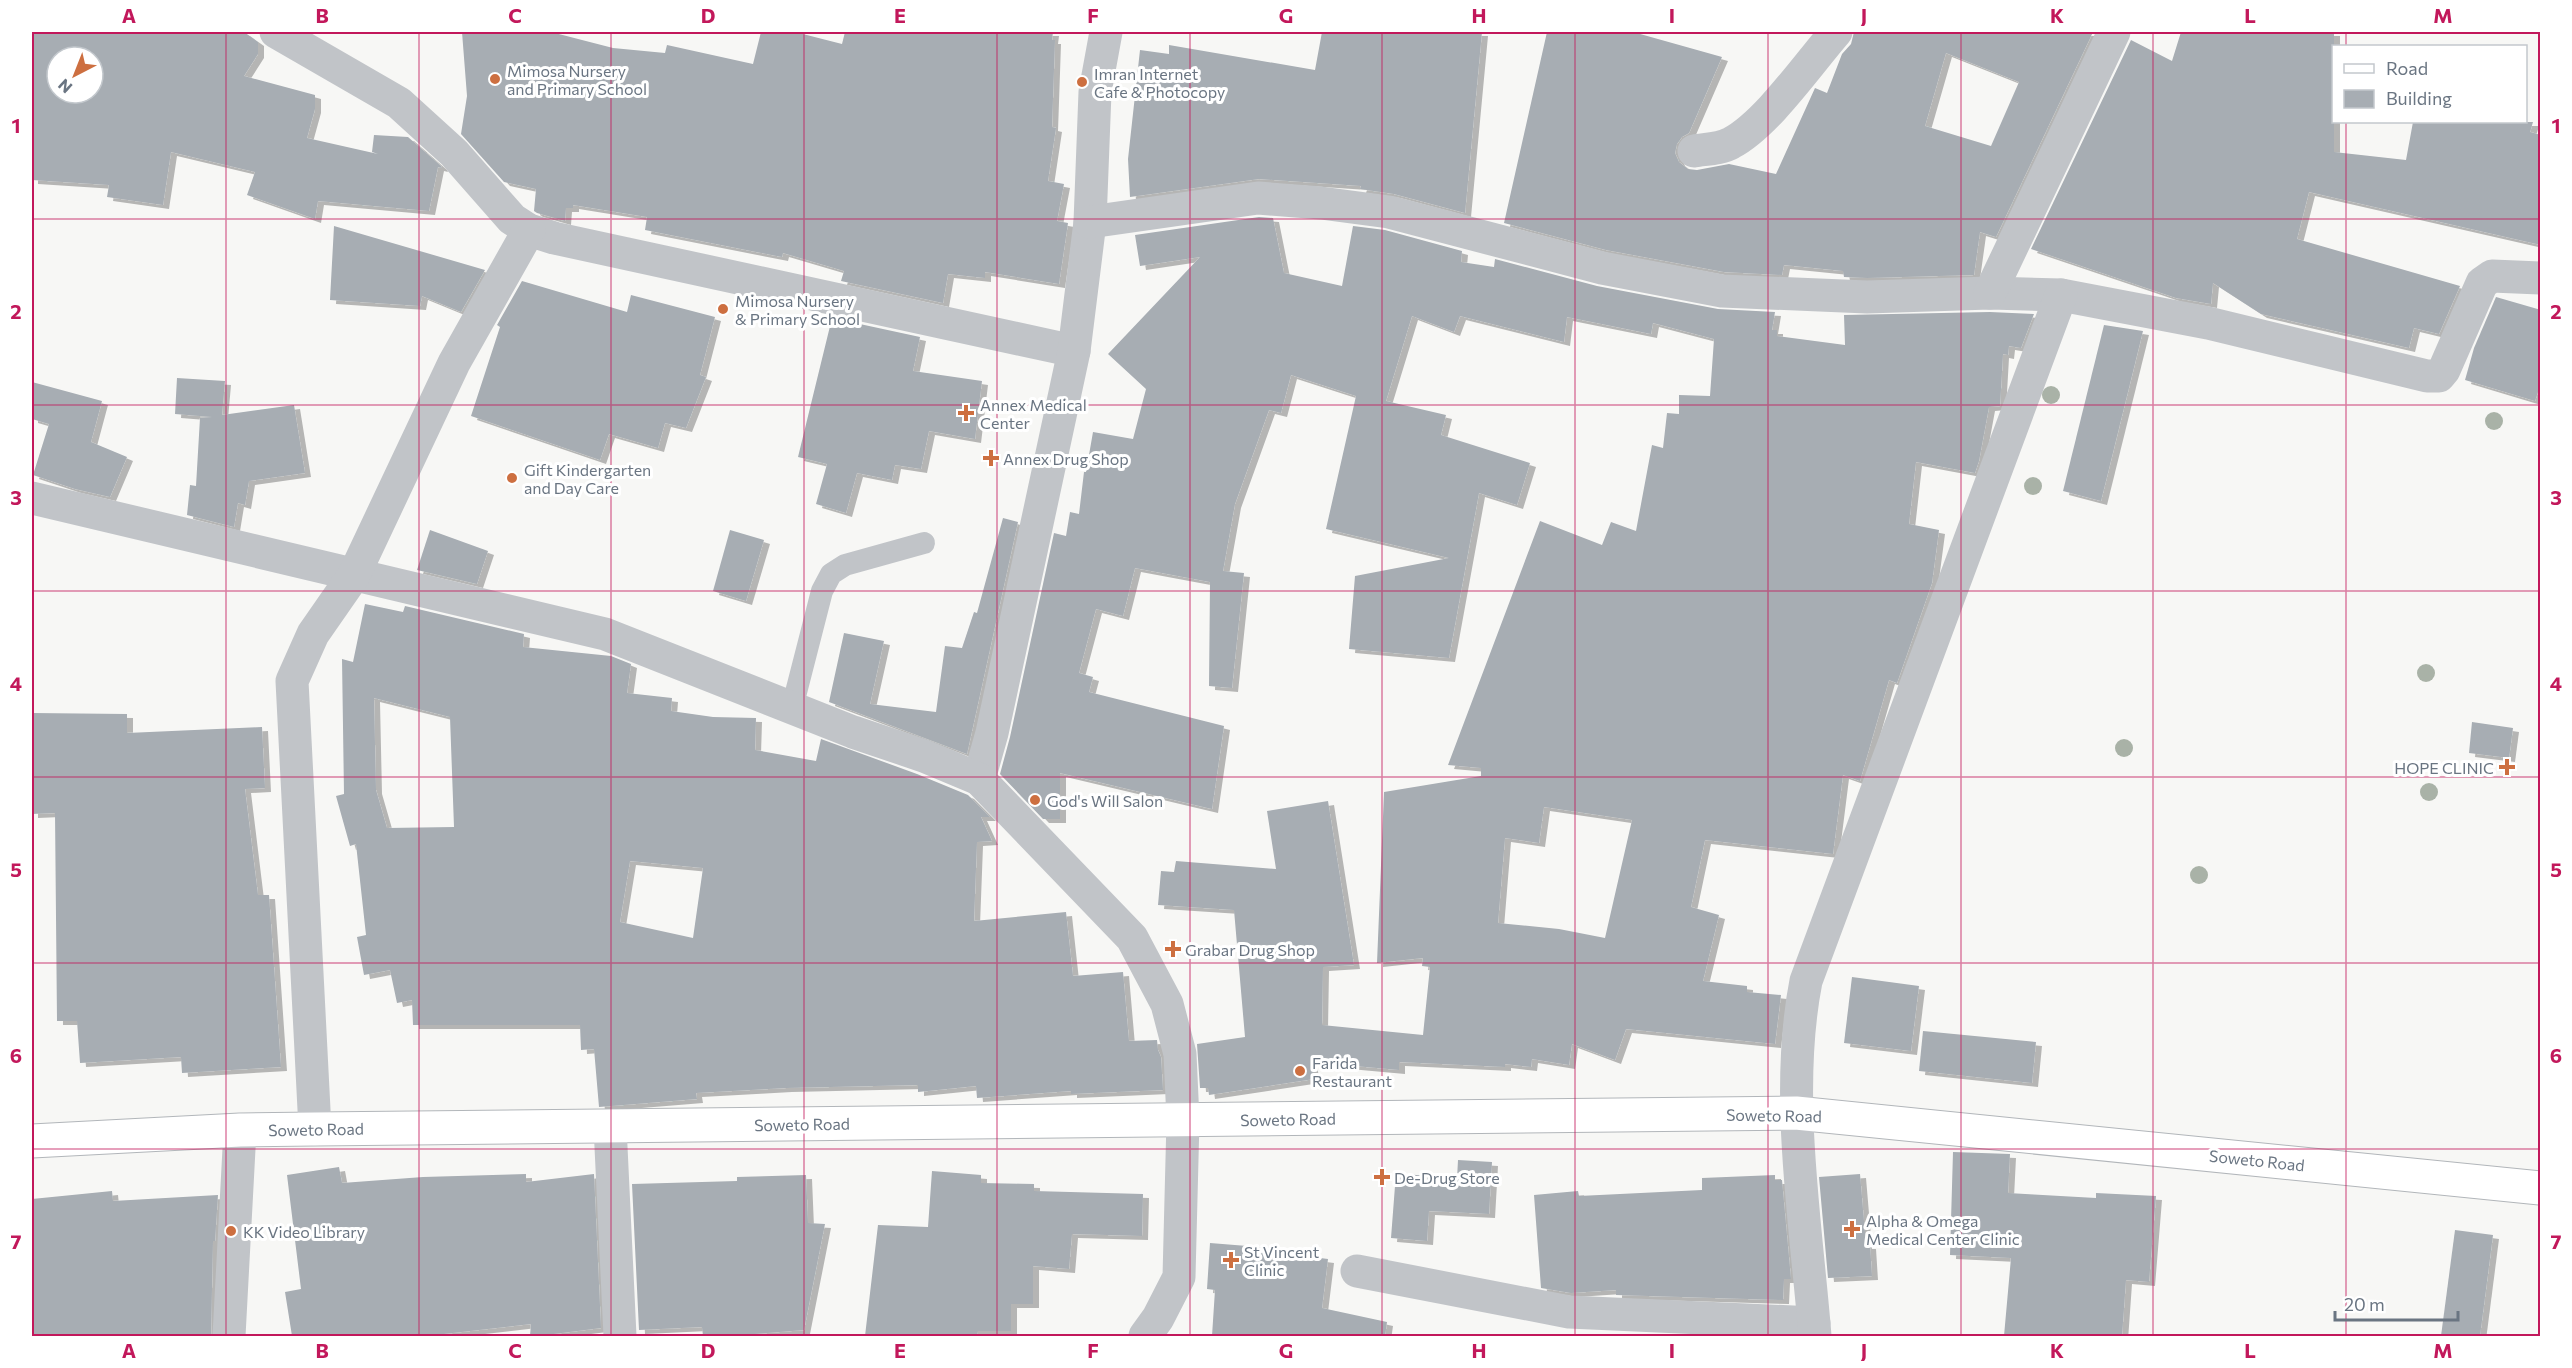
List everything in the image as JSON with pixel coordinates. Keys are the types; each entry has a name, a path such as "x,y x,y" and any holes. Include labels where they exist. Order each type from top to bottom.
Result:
{"street":[{"path":"276,32 399,103 454,153 497,204 529,230 554,238 1074,351"},
{"path":"979,779 992,733 1074,351 1090,222 1095,92 1106,32"},
{"path":"1694,151 1728,145 1744,135 1761,119 1836,32"},
{"path":"1990,292 2114,32"},
{"path":"1090,222 1258,198 1389,212 1602,268 1722,291 1867,297 1990,292 2061,295 2208,323 2427,376 2439,376 2444,370 2481,283 2492,276 2541,278"},
{"path":"315,1129 292,681 313,634 354,574 454,363 529,230"},
{"path":"1358,1271 1569,1312 1814,1330 1796,1113 1798,1036 1806,981 2061,295"},
{"path":"32,498 605,634 979,779 1132,938 1167,1004 1180,1054 1183,1120 1179,1276 1155,1330"},
{"name":"Soweto Road","path":"32,1141 240,1130 1796,1113 2541,1188"},
{"path":"610,1126 620,1336"},
{"path":"229,1336 240,1130"}],"lane":[{"path":"792,708 822,591 831,574 845,565 924,543"}],"building":[{"path":"32,32 244,32 258,42 258,54 244,76 315,95 315,109 307,138 378,154 372,152 374,135 408,137 442,168 438,167 429,211 318,201 315,219 247,195 255,172 171,152 163,205 107,197 109,185 32,180"},
{"path":"462,32 551,32 613,48 665,53 667,45 753,64 761,32 795,32 842,44 845,32 1053,32 1052,40 1055,40 1052,127 1056,128 1048,181 1064,184 1057,221 1068,223 1059,284 985,272 985,278 948,274 943,303 841,281 844,271 783,253 782,257 645,230 647,217 573,205 573,208 566,208 565,221 537,213 534,211 536,189 504,182 461,134 467,96"},
{"path":"1322,32 1482,32 1465,213 1394,194 1360,189 1361,186 1259,179 1130,197 1128,159 1140,50 1169,54 1169,45 1315,70"},
{"path":"1547,32 1633,32 1722,57 1689,133 1677,144 1675,153 1679,162 1688,169 1697,170 1729,164 1776,174 1815,88 1827,93 1842,54 1851,44 1854,32 2093,32 1996,237 1980,232 1974,275 1844,277 1843,271 1784,265 1782,275 1724,272 1606,250 1504,223","holes":["1946,53 2019,82 1991,146 1925,126"]},
{"path":"2181,32 2334,32 2332,123 2334,123 2334,152 2406,160 2413,123 2533,122 2530,132 2541,135 2541,245 2309,192 2297,239 2460,286 2439,334 2414,328 2409,348 2261,314 2213,283 2211,304 2176,298 2031,249 2131,40 2172,61"},
{"path":"1259,217 1273,218 1284,273 1342,286 1353,226 1385,230 1462,251 1461,262 1494,267 1495,259 1597,286 1718,309 1775,312 1772,330 1777,330 1777,336 1845,345 1844,315 1990,312 2034,314 2021,348 2009,346 2008,355 2003,354 2000,406 1989,407 1975,473 1916,462 1909,524 1939,530 1932,583 1897,683 1889,680 1860,781 1843,775 1833,854 1705,840 1691,907 1719,915 1703,981 1747,986 1747,992 1781,995 1775,1044 1626,1029 1615,1060 1572,1044 1569,1065 1532,1059 1531,1067 1505,1064 1505,1067 1399,1062 1399,1070 1311,1062 1314,1079 1209,1095 1208,1088 1200,1088 1197,1044 1245,1037 1234,910 1158,905 1161,871 1174,872 1176,861 1276,869 1267,811 1328,801 1354,965 1323,967 1322,1025 1423,1035 1430,967 1422,966 1423,958 1377,963 1384,792 1481,776 1481,768 1448,765 1540,521 1602,545 1611,522 1636,531 1652,445 1663,448 1667,413 1679,414 1679,395 1710,396 1714,339 1653,323 1651,334 1567,317 1564,342 1460,316 1454,332 1412,316 1386,401 1446,415 1441,435 1530,463 1517,505 1479,493 1449,658 1349,649 1355,576 1449,558 1326,529 1356,396 1291,375 1281,413 1269,410 1235,504 1223,571 1244,573 1232,688 1209,686 1210,582 1135,568 1123,616 1096,609 1079,673 1093,677 1089,692 1224,726 1212,809 1060,773 1060,819 1043,819 1000,774 1054,533 1066,536 1070,512 1079,514 1084,472 1086,472 1093,432 1133,439 1146,389 1108,354 1200,257 1140,266 1135,235","holes":["1544,807 1632,820 1605,938 1559,929 1498,923 1505,838 1539,843"]},
{"path":"334,226 485,270 461,312 422,296 420,306 330,300"},
{"path":"522,281 627,312 631,295 715,317 700,375 706,377 686,428 665,423 658,448 609,434 600,460 471,416 500,327 497,325"},
{"path":"2496,297 2541,310 2541,383 2535,401 2465,380 2474,348"},
{"path":"832,318 920,337 913,371 982,381 975,439 929,431 921,469 895,465 892,480 857,473 846,513 816,504 827,464 798,457"},
{"path":"2104,325 2143,331 2101,501 2063,491"},
{"path":"177,378 225,381 222,415 294,405 305,473 249,481 245,505 238,503 234,527 187,515 190,485 196,486 200,418 212,417 175,414"},
{"path":"32,382 102,401 91,442 127,457 110,497 75,489 33,475 49,424 32,419"},
{"path":"1003,518 1018,522 967,754 829,702 844,633 884,641 870,704 936,712 945,646 962,648 974,612 977,613"},
{"path":"430,530 488,551 477,584 417,570"},
{"path":"730,530 764,540 746,601 713,591"},
{"path":"365,604 403,612 405,606 524,634 523,647 611,656 631,664 627,693 672,698 671,711 713,717 756,718 755,750 816,761 821,739 968,795 990,817 981,817 992,841 977,842 974,921 1066,912 1073,976 1123,972 1129,1041 1157,1040 1161,1057 1163,1090 1071,1094 1071,1091 977,1098 976,1086 918,1092 918,1085 786,1088 696,1093 697,1099 599,1107 594,1049 581,1050 580,1025 413,1025 412,1000 397,1003 390,970 364,975 357,937 366,935 356,844 350,846 336,796 344,794 342,659 353,662","holes":["374,698 450,717 454,827 387,828 376,790","630,861 703,868 693,938 620,922"]},
{"path":"32,713 127,714 127,733 262,727 265,788 245,789 258,895 269,895 281,1067 182,1073 181,1057 80,1063 77,1021 57,1021 55,813 32,814"},
{"path":"2472,722 2513,728 2509,758 2469,753"},
{"path":"1852,977 1919,986 1911,1051 1844,1043"},
{"path":"1923,1031 2036,1042 2032,1083 1919,1071"},
{"path":"1953,1152 2010,1154 2008,1193 2096,1198 2096,1193 2156,1196 2149,1282 2126,1280 2122,1336 2004,1336 2011,1258 1950,1255"},
{"path":"1458,1160 1492,1162 1489,1214 1429,1211 1427,1241 1391,1238 1396,1173 1457,1179"},
{"path":"339,1167 342,1183 423,1177 526,1174 526,1182 594,1174 601,1328 538,1336 530,1336 531,1324 426,1336 292,1336 285,1292 301,1289 287,1175"},
{"path":"932,1171 981,1175 981,1183 1034,1184 1034,1191 1143,1194 1142,1236 1072,1234 1069,1269 1033,1266 1033,1304 1011,1304 1011,1331 978,1331 977,1336 865,1336 878,1225 928,1227"},
{"path":"1860,1174 1866,1245 1870,1245 1872,1276 1828,1278 1819,1177"},
{"path":"806,1175 808,1223 825,1224 804,1330 703,1336 702,1327 639,1330 632,1184 737,1181 737,1177"},
{"path":"1775,1175 1775,1180 1782,1180 1791,1279 1784,1279 1783,1300 1616,1295 1616,1290 1571,1293 1541,1288 1534,1195 1578,1191 1579,1196 1702,1190 1702,1178"},
{"path":"112,1191 113,1201 218,1195 215,1241 213,1241 211,1336 32,1336 32,1199"},
{"path":"2455,1230 2493,1235 2480,1336 2441,1336"},
{"path":"1210,1243 1273,1248 1297,1252 1297,1255 1328,1259 1322,1308 1387,1322 1385,1336 1212,1336 1215,1290 1207,1289"}],"place":[{"name":"Mimosa Nursery and Primary School","path":"495,79"},
{"name":"Imran Internet Cafe & Photocopy","path":"1082,82"},
{"name":"Mimosa Nursery & Primary School","path":"723,309"},
{"name":"Annex Medical Center","path":"966,413"},
{"name":"Annex Drug Shop","path":"991,458"},
{"name":"Gift Kindergarten and Day Care","path":"512,478"},
{"name":"HOPE CLINIC","path":"2507,767"},
{"name":"God's Will Salon","path":"1035,800"},
{"name":"Grabar Drug Shop","path":"1173,949"},
{"name":"Farida Restaurant","path":"1300,1071"},
{"name":"De-Drug Store","path":"1382,1177"},
{"name":"Alpha & Omega Medical Center Clinic","path":"1852,1229"},
{"name":"KK Video Library","path":"231,1231"},
{"name":"St Vincent Clinic","path":"1231,1260"}]}
